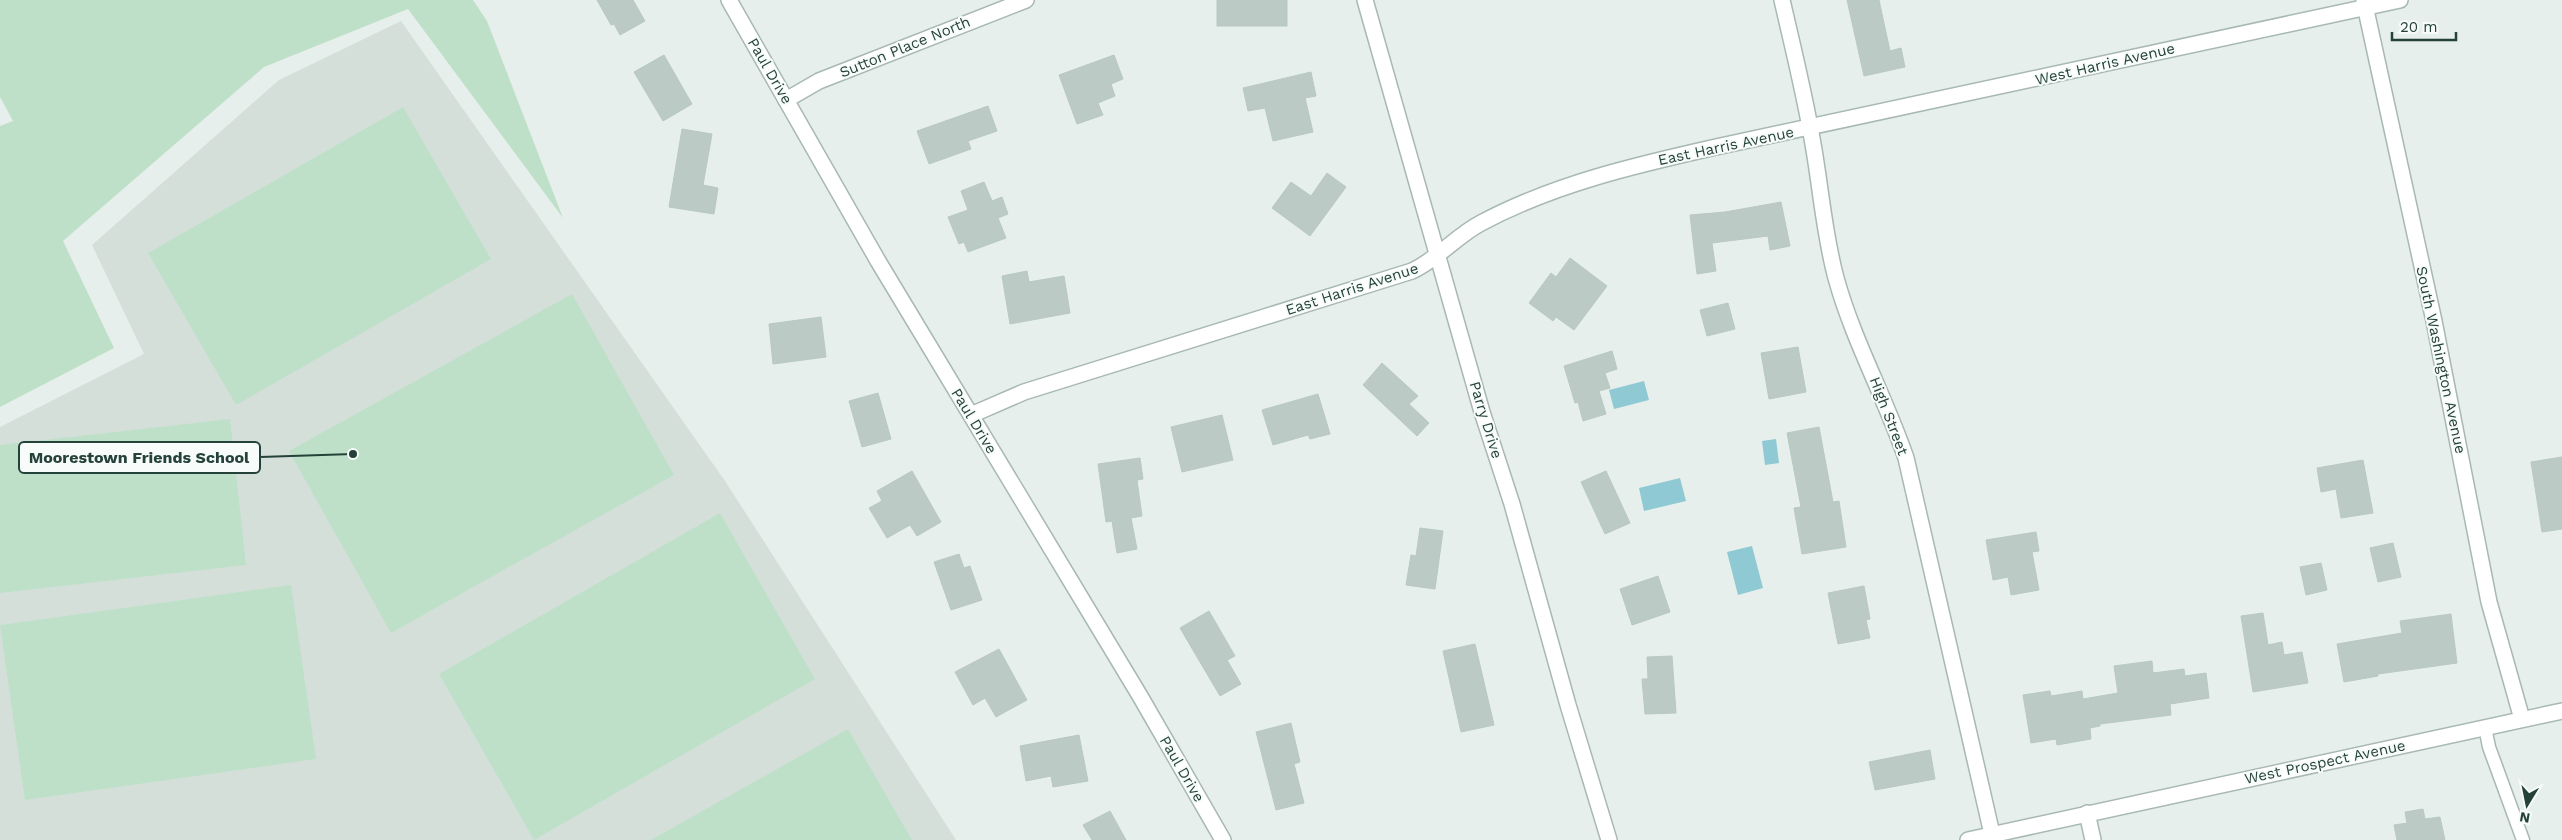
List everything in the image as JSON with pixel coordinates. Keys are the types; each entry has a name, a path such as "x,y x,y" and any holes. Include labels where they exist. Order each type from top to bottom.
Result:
{"street":[{"name":"Paul Drive","path":"729,0 878,261 1140,696 1223,840"},
{"name":"Sutton Place North","path":"786,100 819,81 1026,0"},
{"name":"Parry Drive","path":"1364,0 1609,840"},
{"name":"High Street","path":"1782,0 1810,128 1828,242 1836,279 1858,340 1890,412 1906,458 1992,834"},
{"name":"West Harris Avenue","path":"1810,128 2364,4 2400,0"},
{"name":"South Washington Avenue","path":"2364,4 2434,321 2489,602 2522,719"},
{"name":"East Harris Avenue","path":"971,415 1024,392 1412,271 1438,256 1478,224 1522,204 1579,183 1680,155 1810,128"},
{"name":"West Prospect Avenue","path":"1968,840 2562,711"},
{"path":"2087,813 2093,840"}],"lane":[{"path":"2485,727 2489,747 2523,840"}],"shaded area":[{"path":"401,21 725,481 956,840 0,840 0,427 144,354 92,245 279,80"}],"green space":[{"path":"0,0 473,0 487,21 563,218 408,9 264,67 63,241 114,348 0,407 0,126 13,121 0,97"},
{"path":"403,107 491,259 236,405 148,253"},
{"path":"572,294 674,475 391,633 289,451"},
{"path":"230,419 246,565 0,593 0,445"},
{"path":"720,513 815,679 534,840 439,674"},
{"path":"291,585 316,759 25,800 0,625"},
{"path":"848,729 912,840 651,840"}],"water":[{"path":"1644,381 1649,400 1614,409 1609,390"},
{"path":"1776,439 1779,463 1765,465 1762,441"},
{"path":"1680,478 1686,501 1644,511 1639,488"},
{"path":"1752,546 1763,588 1738,595 1727,552"}],"building":[{"path":"597,0 633,0 645,21 620,35 614,24 611,25"},
{"path":"1217,0 1287,0 1287,26 1217,26"},
{"path":"1847,0 1879,0 1890,51 1901,48 1905,67 1864,76"},
{"path":"664,55 692,104 663,121 634,72"},
{"path":"1114,55 1123,79 1111,84 1115,96 1098,103 1103,115 1077,124 1059,75"},
{"path":"1311,72 1316,96 1305,98 1313,132 1273,141 1265,108 1248,111 1243,88"},
{"path":"988,106 997,131 968,141 971,149 929,164 917,131"},
{"path":"682,129 712,134 703,185 718,188 714,214 669,207"},
{"path":"1327,173 1346,187 1310,236 1272,208 1291,182 1311,196"},
{"path":"984,182 992,201 1002,197 1008,214 998,218 1006,238 968,252 964,242 959,244 948,217 968,210 961,191"},
{"path":"1781,202 1790,246 1770,250 1768,236 1712,243 1716,271 1697,274 1690,215 1725,212"},
{"path":"1570,258 1607,286 1574,330 1556,317 1553,321 1529,303 1551,273 1556,277"},
{"path":"1027,271 1029,282 1064,276 1070,313 1010,324 1002,276"},
{"path":"1728,303 1735,329 1707,336 1700,310"},
{"path":"821,317 826,357 773,364 769,324"},
{"path":"1798,347 1806,392 1769,399 1761,353"},
{"path":"1612,351 1617,369 1605,373 1610,388 1599,391 1606,414 1583,421 1578,402 1575,403 1564,366"},
{"path":"1382,363 1418,396 1409,404 1429,423 1417,436 1363,385"},
{"path":"878,393 891,439 862,447 849,401"},
{"path":"1318,394 1330,434 1310,439 1308,435 1273,445 1262,410"},
{"path":"1222,415 1233,460 1182,472 1171,427"},
{"path":"1819,427 1833,502 1839,501 1846,547 1802,554 1794,508 1801,507 1787,433"},
{"path":"2562,457 2562,529 2542,532 2531,462"},
{"path":"1140,458 1143,479 1137,480 1142,516 1131,518 1137,549 1117,553 1112,521 1106,522 1098,464"},
{"path":"2363,460 2373,513 2341,518 2336,489 2321,492 2317,468"},
{"path":"912,471 941,522 917,536 910,525 887,538 869,508 882,501 877,491"},
{"path":"1606,471 1630,523 1605,534 1581,482"},
{"path":"1420,528 1443,531 1435,589 1406,585 1411,555 1416,556"},
{"path":"2036,532 2039,551 2032,552 2039,590 2011,595 2008,577 1993,580 1986,540"},
{"path":"2393,543 2401,577 2378,582 2370,548"},
{"path":"959,554 964,568 970,566 982,600 951,610 934,562"},
{"path":"2321,563 2327,590 2306,595 2300,567"},
{"path":"1658,576 1670,612 1632,625 1620,589"},
{"path":"1864,586 1870,619 1866,620 1870,638 1838,644 1828,593"},
{"path":"1209,611 1235,656 1227,660 1241,684 1220,696 1180,628"},
{"path":"2263,613 2268,645 2282,642 2284,655 2302,652 2308,683 2253,692 2241,616"},
{"path":"2451,614 2457,663 2378,674 2378,676 2344,682 2337,644 2402,633 2400,621"},
{"path":"1475,644 1494,725 1461,732 1443,651"},
{"path":"999,649 1027,700 996,717 985,698 973,705 955,672"},
{"path":"1672,656 1676,713 1645,714 1642,679 1648,679 1647,657"},
{"path":"2152,661 2153,673 2184,669 2185,676 2206,673 2209,698 2170,704 2171,715 2100,724 2100,726 2090,728 2091,739 2057,745 2056,739 2031,743 2023,695 2050,691 2051,696 2082,691 2083,699 2118,693 2114,666"},
{"path":"1291,723 1300,762 1294,764 1304,803 1276,810 1256,732"},
{"path":"1079,735 1088,781 1053,787 1051,776 1026,781 1020,746"},
{"path":"1930,750 1935,779 1875,790 1869,762"},
{"path":"2423,809 2425,819 2440,817 2445,840 2397,840 2394,825 2407,823 2405,812"},
{"path":"1110,811 1126,840 1092,840 1083,825"}],"place":[{"name":"Moorestown Friends School","path":"353,454"}]}
